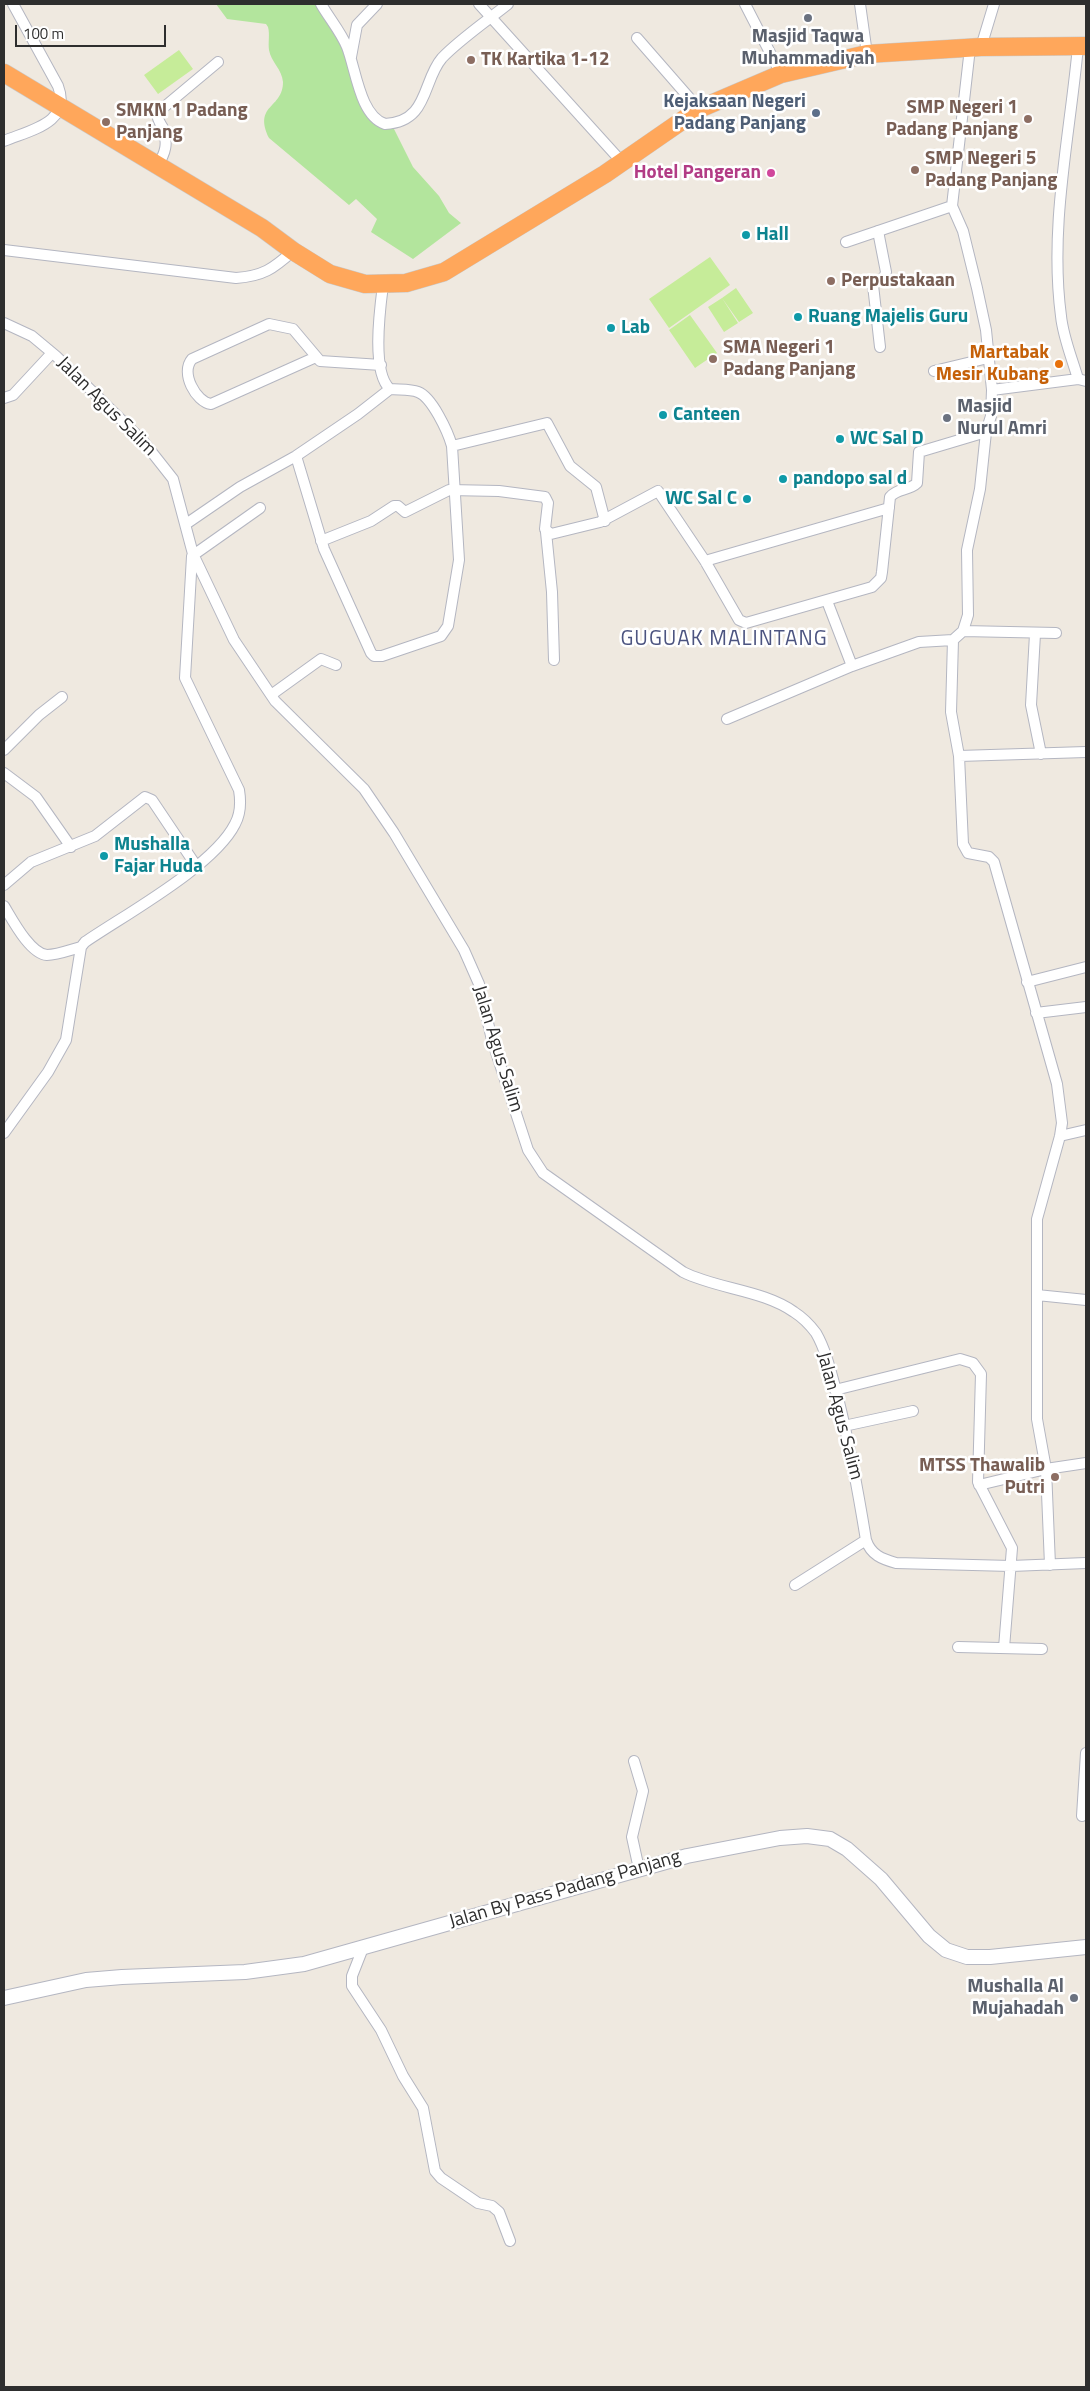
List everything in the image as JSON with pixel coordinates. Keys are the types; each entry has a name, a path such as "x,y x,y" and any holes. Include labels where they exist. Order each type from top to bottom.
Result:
{"highway":[{"path":"4,73 262,228 293,251 330,274 366,284 383,285 406,283 444,272 621,161 699,109 781,74 868,54 976,47 1082,46"}],"main road":[{"name":"Jalan By Pass Padang Panjang","path":"4,1998 86,1980 246,1972 304,1964 687,1856 780,1838 807,1836 830,1839 847,1849 881,1879 929,1936 946,1950 967,1957 990,1957 1086,1947"}],"street":[{"path":"4,141 51,121 57,116 62,101 58,86 13,4"},
{"path":"351,59 357,25 377,4"},
{"path":"479,4 621,161"},
{"path":"323,6 346,45 366,106 372,117 386,124 395,124 404,120 422,102 442,58 508,4"},
{"path":"745,4 781,74"},
{"path":"860,4 868,54"},
{"path":"727,719 852,666 920,642 953,640 963,630 968,615 967,550 980,489 986,432 991,416 992,390 986,330 977,288 963,231 952,206 976,47 994,4"},
{"path":"637,38 699,109"},
{"path":"992,390 1082,380 1061,318 1057,261 1060,200 1082,46"},
{"path":"157,166 165,154 166,148 164,131 157,113 218,62"},
{"path":"846,242 952,206"},
{"path":"878,231 886,272 884,278 876,281 873,285 880,348"},
{"path":"4,250 236,278 249,278 272,270 293,251"},
{"path":"296,456 321,541 374,656 382,656 441,636 448,626 459,568 452,446 446,430 425,396 418,392 390,388 383,380 377,331 383,285"},
{"name":"Jalan Agus Salim","path":"4,323 32,336 52,353 144,441 173,480 194,554 234,640 272,695 364,789 394,833 464,950 479,984 492,1040 528,1150 543,1172 682,1272 704,1282 739,1290 779,1303 794,1311 816,1333 835,1390 855,1466 866,1540"},
{"path":"316,357 211,404 204,401 186,375 186,368 192,359 269,324 293,329 316,357 326,362 381,365"},
{"path":"4,398 13,395 52,353"},
{"path":"934,371 988,358"},
{"path":"186,524 240,488 296,456 358,414 390,388"},
{"path":"452,446 547,423 570,466 596,487 605,520"},
{"path":"546,532 551,534 605,520 655,492 661,492 742,622 746,623 872,587 881,578 892,494 917,484 918,455 922,449 986,432"},
{"path":"321,541 371,521 394,506 398,506 403,512 407,512 445,491 499,492 545,497 548,503 546,532 552,592 554,660"},
{"path":"4,1133 48,1072 66,1040 81,947 85,942 197,867 228,836 236,823 240,802 239,790 185,678 194,554 260,508"},
{"path":"705,561 889,508"},
{"path":"827,601 852,666"},
{"path":"963,630 1035,634 1056,633"},
{"path":"1035,634 1031,705 1041,754"},
{"path":"953,640 951,712 959,756 963,844 968,852 990,857 994,862 1056,1084 1062,1123 1037,1219 1037,1419 1046,1469 1050,1565"},
{"path":"272,695 321,659 336,665"},
{"path":"4,750 39,715 62,697"},
{"path":"959,756 1086,752"},
{"path":"4,773 36,797 71,847"},
{"path":"4,885 31,862 95,836 140,799 148,798 152,800 197,867"},
{"path":"4,906 28,943 42,954 50,955 81,947"},
{"path":"1027,982 1086,967"},
{"path":"1036,1012 1086,1007"},
{"path":"1060,1136 1086,1130"},
{"path":"1037,1295 1086,1300"},
{"path":"835,1390 960,1359 973,1363 981,1374 983,1381 976,1473 979,1485 1012,1548 1004,1648"},
{"path":"844,1426 914,1411"},
{"path":"979,1485 1046,1469 1086,1463"},
{"path":"795,1584 866,1540 876,1555 896,1563 1011,1566 1086,1563"},
{"path":"958,1647 1042,1650"},
{"path":"1082,1816 1086,1753"},
{"path":"634,1761 643,1791 632,1837 639,1869"},
{"path":"362,1948 352,1976 352,1986 381,2030 403,2076 424,2108 435,2171 478,2203 492,2206 499,2212 510,2241"}],"green space":[{"path":"216,4 323,4 343,36 364,104 392,125 413,167 439,196 449,213 461,223 413,259 371,232 377,219 356,199 349,205 269,138 264,119 266,112 279,97 283,82 281,73 270,54 268,27 266,24 227,19"},
{"path":"179,50 193,69 158,94 144,75"},
{"path":"710,257 730,285 669,328 649,299"},
{"path":"736,288 753,313 739,322 722,298"},
{"path":"722,298 738,323 724,332 708,307"},
{"path":"690,315 717,353 695,368 669,330"}],"place":[{"name":"Masjid Taqwa Muhammadiyah","path":"808,18"},
{"name":"TK Kartika 1-12","path":"471,60"},
{"name":"Kejaksaan Negeri Padang Panjang","path":"816,113"},
{"name":"SMP Negeri 1 Padang Panjang","path":"1028,119"},
{"name":"SMKN 1 Padang Panjang","path":"106,122"},
{"name":"SMP Negeri 5 Padang Panjang","path":"915,170"},
{"name":"Hotel Pangeran","path":"771,173"},
{"name":"Hall","path":"746,235"},
{"name":"Perpustakaan","path":"831,281"},
{"name":"Ruang Majelis Guru","path":"798,317"},
{"name":"Lab","path":"611,328"},
{"name":"SMA Negeri 1 Padang Panjang","path":"713,359"},
{"name":"Martabak Mesir Kubang","path":"1059,364"},
{"name":"Canteen","path":"663,415"},
{"name":"Masjid Nurul Amri","path":"947,418"},
{"name":"WC Sal D","path":"840,439"},
{"name":"pandopo sal d","path":"783,479"},
{"name":"WC Sal C","path":"747,499"},
{"name":"Mushalla Fajar Huda","path":"104,856"},
{"name":"MTSS Thawalib Putri","path":"1055,1477"},
{"name":"Mushalla Al Mujahadah","path":"1074,1998"}],"district":[{"name":"GUGUAK MALINTANG","path":"724,640"}]}
